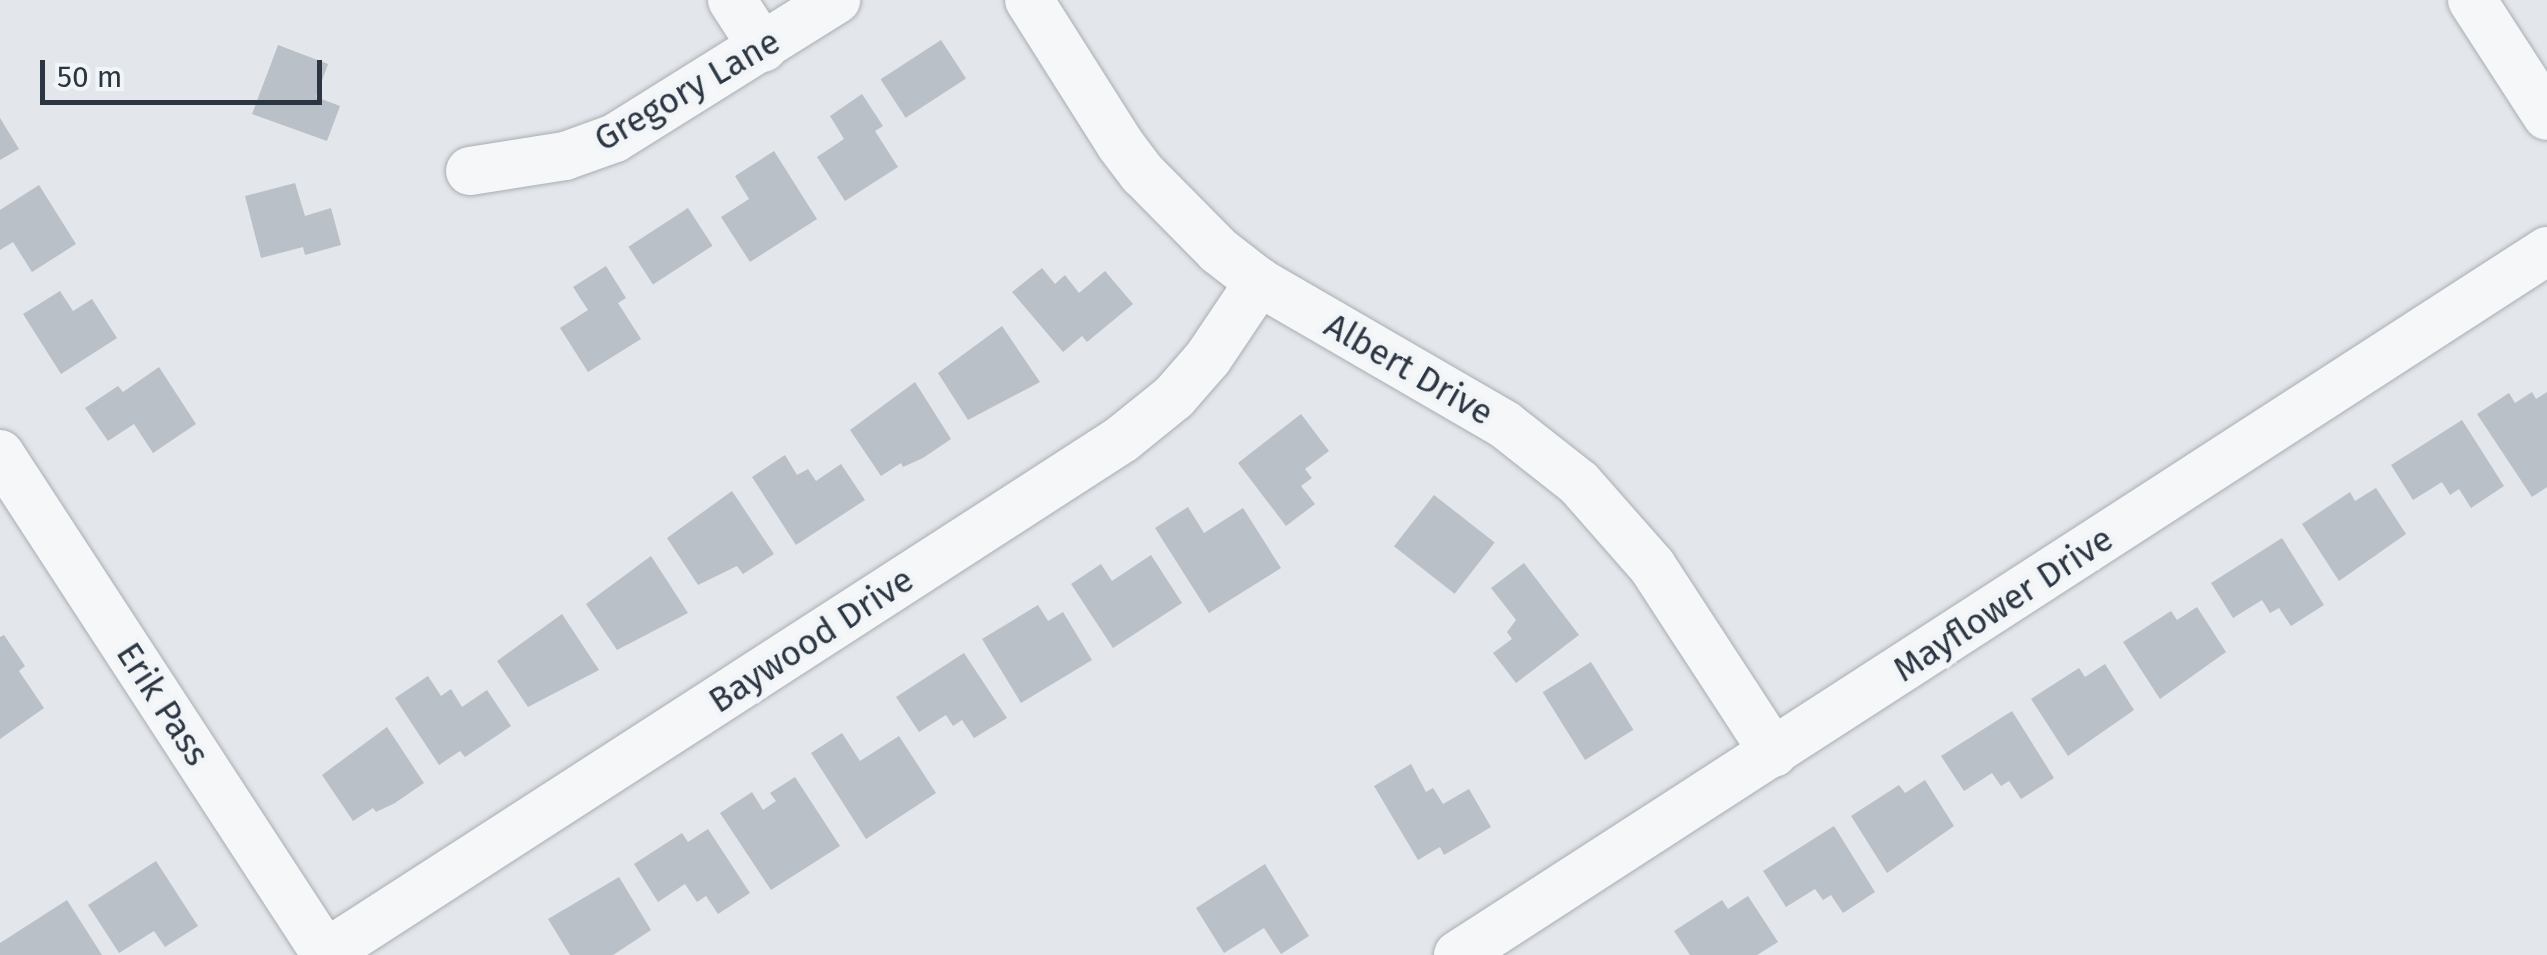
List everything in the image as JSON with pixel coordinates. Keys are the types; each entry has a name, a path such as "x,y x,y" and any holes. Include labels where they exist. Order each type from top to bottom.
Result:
{"street":[{"path":"732,0 763,48"},
{"name":"Gregory Lane","path":"470,171 565,156 614,138 836,0"},
{"name":"Albert Drive","path":"1029,0 1101,118 1143,174 1197,231 1259,282 1504,424 1579,483 1652,566 1774,753"},
{"path":"2472,0 2547,116"},
{"name":"Mayflower Drive","path":"1458,955 2547,252"},
{"name":"Baywood Drive","path":"324,954 1122,440 1174,397 1208,358 1259,282"},
{"name":"Erik Pass","path":"0,454 16,516 324,954"}],"building":[{"path":"941,40 966,79 906,118 881,79"},
{"path":"278,45 328,64 316,97 340,106 327,141 252,114"},
{"path":"862,94 883,126 875,131 898,167 845,201 817,157 844,139 830,116"},
{"path":"0,118 19,149 0,160"},
{"path":"774,151 817,219 750,262 721,217 749,199 735,176"},
{"path":"295,183 305,216 331,208 341,245 305,255 303,247 261,258 245,196"},
{"path":"39,185 76,244 32,272 13,242 0,250 0,210"},
{"path":"688,208 713,246 653,284 628,247"},
{"path":"606,266 626,298 618,303 641,339 588,372 560,328 588,310 573,287"},
{"path":"1042,268 1055,284 1065,275 1079,293 1105,271 1133,304 1087,342 1082,336 1063,352 1012,292"},
{"path":"60,291 73,311 92,299 117,338 61,374 23,314"},
{"path":"1002,326 1040,382 968,420 938,373"},
{"path":"159,367 196,424 153,453 134,424 108,441 85,408 118,386 123,392"},
{"path":"915,382 951,439 923,458 903,467 901,463 881,476 850,430"},
{"path":"2532,392 2536,399 2547,392 2547,487 2532,497 2477,414 2509,393 2515,403"},
{"path":"1301,414 1329,451 1305,469 1312,478 1301,486 1315,504 1286,526 1238,463"},
{"path":"2462,420 2504,486 2471,508 2459,489 2450,495 2442,482 2413,500 2391,465"},
{"path":"785,455 797,475 808,469 816,481 841,464 865,500 796,545 752,477"},
{"path":"2376,488 2406,534 2339,581 2302,524 2350,492 2355,501"},
{"path":"732,491 774,554 743,574 737,566 698,585 667,538"},
{"path":"1434,495 1495,542 1455,594 1394,546"},
{"path":"1188,507 1204,533 1243,508 1281,568 1209,613 1155,528"},
{"path":"2282,538 2324,605 2291,626 2279,608 2270,613 2262,600 2233,618 2211,583"},
{"path":"1151,555 1182,603 1113,648 1071,584 1101,564 1112,581"},
{"path":"651,556 688,613 617,650 586,604"},
{"path":"1524,563 1579,635 1516,683 1493,653 1512,639 1507,632 1516,620 1491,588"},
{"path":"1038,605 1048,621 1063,612 1092,660 1021,703 982,639"},
{"path":"2197,607 2226,652 2160,699 2123,642 2171,611 2177,620"},
{"path":"562,614 599,670 528,707 497,661"},
{"path":"4,635 25,666 19,671 44,708 0,739 0,637"},
{"path":"964,653 1007,718 974,738 962,720 953,726 946,715 919,732 896,697"},
{"path":"1591,662 1633,730 1585,760 1543,692"},
{"path":"2105,664 2134,710 2068,756 2031,699 2079,668 2085,677"},
{"path":"428,676 441,696 451,689 462,707 487,690 511,726 465,757 460,751 439,765 395,698"},
{"path":"2012,711 2054,778 2021,799 2009,781 2001,786 1992,773 1964,791 1941,756"},
{"path":"387,727 424,783 395,803 376,812 373,808 353,821 322,775"},
{"path":"842,733 860,761 899,736 936,793 866,839 811,753"},
{"path":"1411,764 1426,792 1433,788 1443,804 1469,789 1491,827 1444,855 1440,847 1418,860 1374,786"},
{"path":"795,777 840,846 771,890 720,813 752,792 763,810 776,801 770,793"},
{"path":"1925,780 1954,826 1887,873 1851,816 1899,785 1905,793"},
{"path":"1834,826 1875,892 1843,913 1831,895 1823,900 1815,889 1786,907 1763,871"},
{"path":"708,829 750,893 718,914 706,896 697,902 685,884 658,902 634,864 682,833 688,842"},
{"path":"156,861 198,926 165,947 154,931 119,953 88,905"},
{"path":"1265,864 1309,936 1281,954 1264,928 1224,953 1196,908"},
{"path":"619,877 651,930 613,955 570,955 548,919"},
{"path":"1748,896 1778,942 1757,955 1690,955 1674,931 1722,900 1728,909"},
{"path":"67,900 102,955 0,955 0,943"}]}
